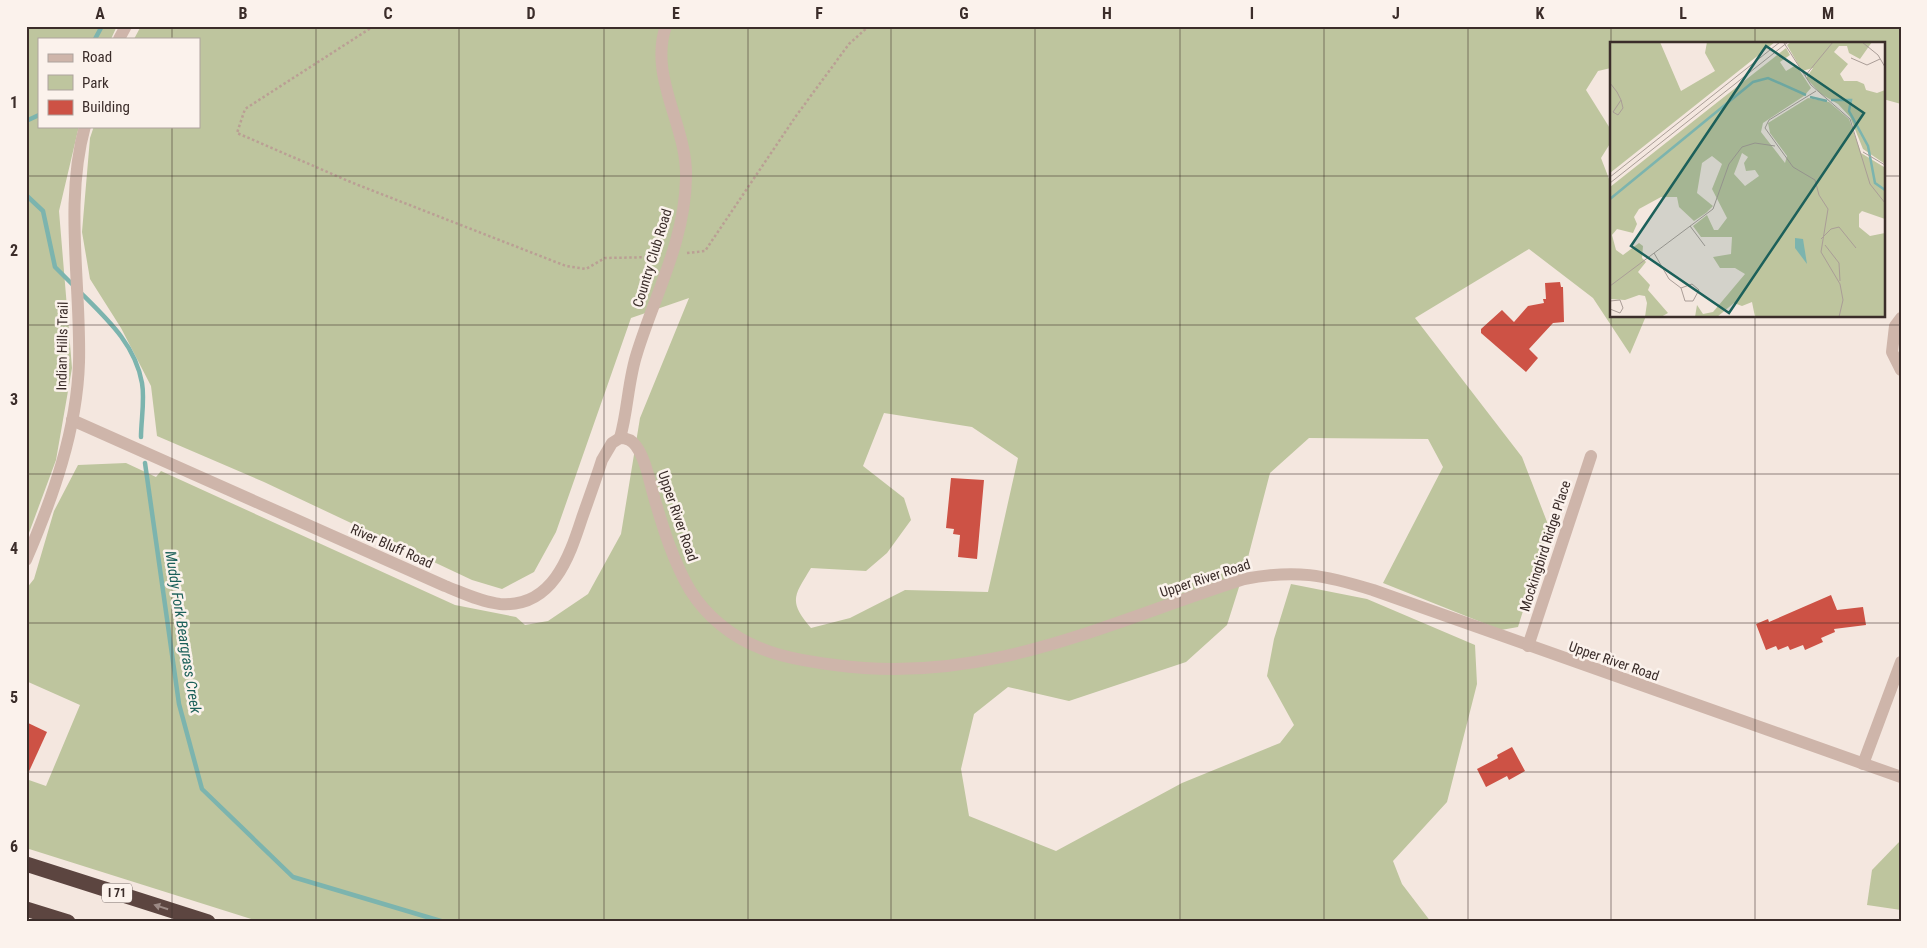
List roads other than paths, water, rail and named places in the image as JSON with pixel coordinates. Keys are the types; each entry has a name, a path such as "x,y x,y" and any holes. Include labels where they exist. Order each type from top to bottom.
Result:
{"highway":[{"name":"I 71","path":"26,864 208,922"},
{"path":"26,909 68,922"}],"street":[{"path":"120,38 126,26"},
{"name":"Country Club Road","path":"620,438 625,421 637,353 676,242 684,204 685,157 662,67 661,48 666,26"},
{"name":"Indian Hills Trail","path":"27,558 58,479 77,390 78,168 85,128"},
{"path":"1901,318 1895,326 1892,352 1901,370"},
{"name":"River Bluff Road","path":"72,420 445,586 477,598 502,604 519,602 536,596 548,587 563,569 602,460 612,443 620,438"},
{"name":"Upper River Road","path":"620,438 630,439 636,444 642,457 673,556 690,590 706,611 746,642 773,653 800,660 893,671 942,668 993,660 1064,641 1244,579 1274,573 1294,572 1338,579 1373,590 1901,777"},
{"name":"Mockingbird Ridge Place","path":"1528,646 1591,456"},
{"path":"1863,764 1901,662"}],"waterway":[{"name":"Muddy Fork Beargrass Creek","path":"96,38 102,26"},
{"name":"Muddy Fork Beargrass Creek","path":"26,121 38,115"},
{"name":"Muddy Fork Beargrass Creek","path":"26,195 43,211 55,267 73,285"},
{"name":"Muddy Fork Beargrass Creek","path":"80,292 110,322 133,356 143,390 141,437"},
{"name":"Muddy Fork Beargrass Creek","path":"145,463 179,704 202,789 293,877 444,922"}]}
